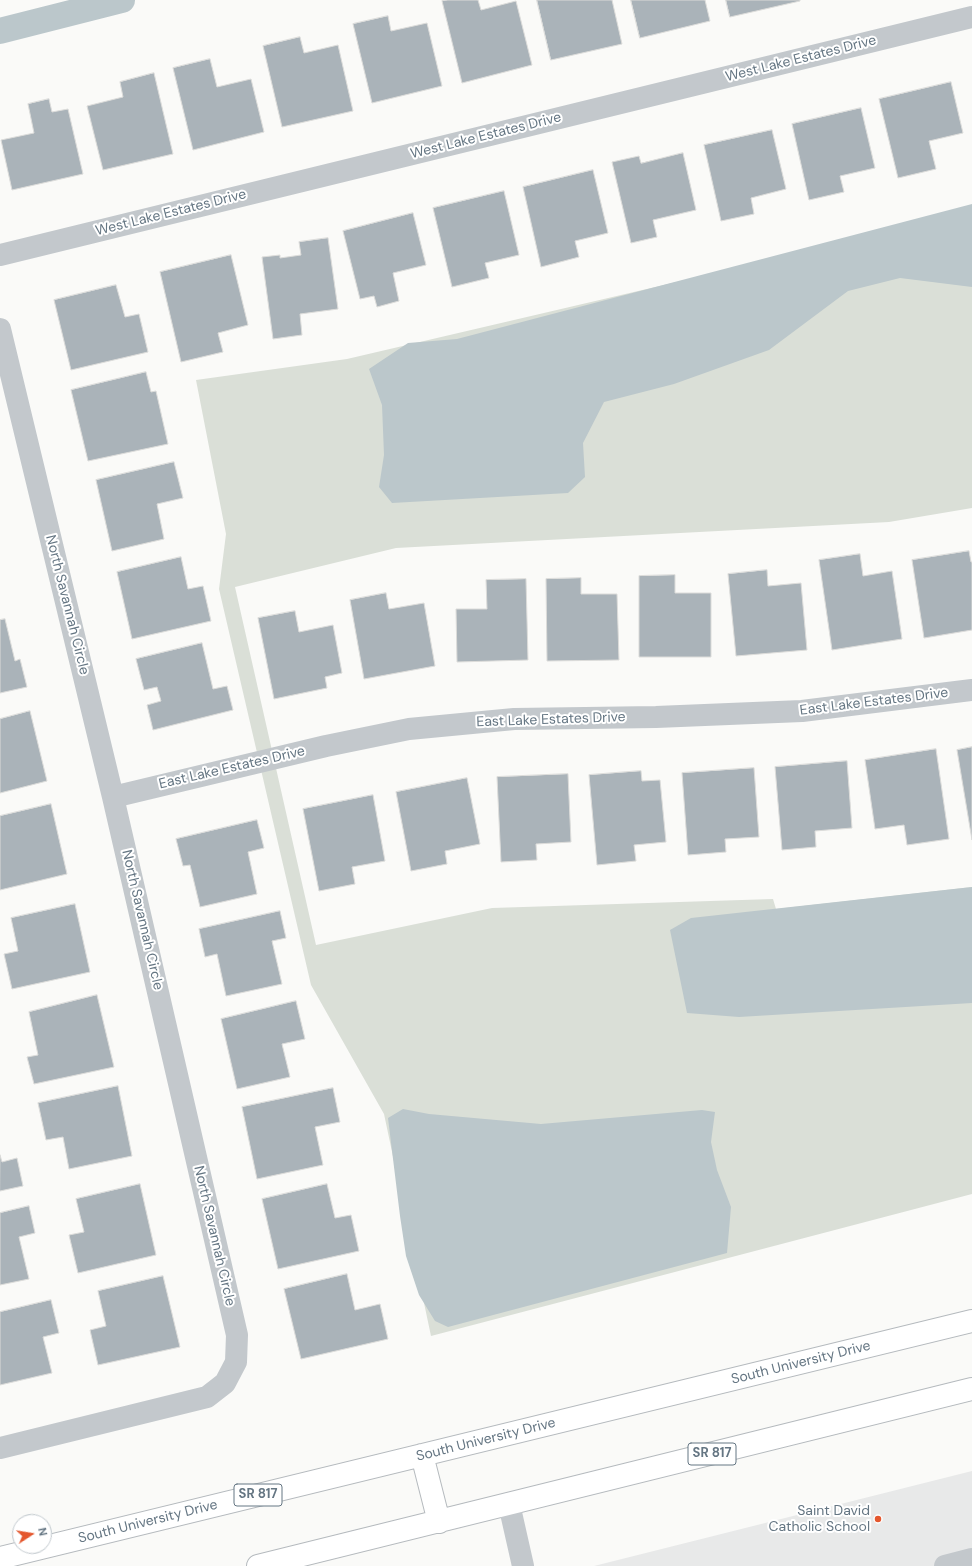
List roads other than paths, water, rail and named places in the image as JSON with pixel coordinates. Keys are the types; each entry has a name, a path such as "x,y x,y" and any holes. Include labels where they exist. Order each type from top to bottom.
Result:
{"main road":[{"name":"South University Drive","path":"0,1558 972,1321"},
{"name":"SR 817","path":"262,1565 972,1390"},
{"path":"422,1455 439,1522"}],"street":[{"name":"West Lake Estates Drive","path":"0,255 972,17"},
{"name":"North Savannah Circle","path":"0,329 113,797 237,1335 236,1362 225,1383 207,1397 0,1448"},
{"name":"East Lake Estates Drive","path":"113,797 326,746 409,729 514,719 656,717 802,711 972,690"},
{"path":"509,1504 523,1566"},
{"path":"945,1566 972,1558"}],"waterway":[{"path":"0,31 122,0"}],"place":[{"name":"Saint David Catholic School","path":"878,1519"}]}
